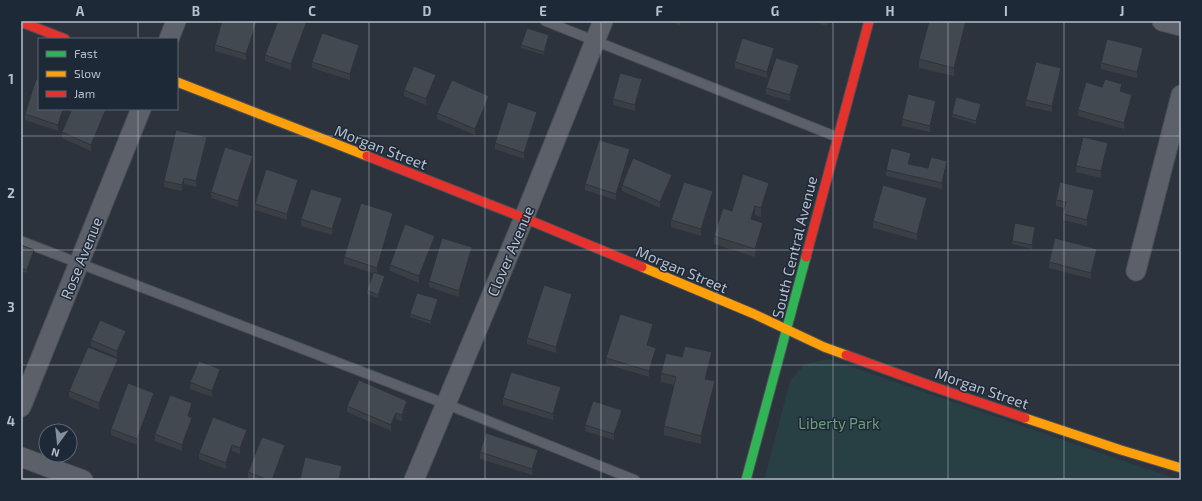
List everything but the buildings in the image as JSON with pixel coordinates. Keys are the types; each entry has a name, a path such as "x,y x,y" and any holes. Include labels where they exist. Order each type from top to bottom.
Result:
{"main road":[{"name":"South Central Avenue","path":"746,480 869,21"},
{"path":"21,22 62,38"},
{"name":"Morgan Street","path":"178,82 524,218 754,314 824,348 1121,450 1181,468"}],"street":[{"path":"169,38 176,21"},
{"name":"Clover Avenue","path":"414,480 524,218 603,21"},
{"path":"1162,21 1181,26"},
{"path":"1136,271 1181,95"},
{"name":"Rose Avenue","path":"21,407 141,110"},
{"path":"21,456 83,480"}],"lane":[{"path":"545,21 837,137"},
{"path":"21,241 446,404 635,480"}],"green space":[{"name":"Liberty Park","path":"829,359 1179,480 764,480 790,381 805,364"}],"traffic: fast":[{"path":"746,480 806,257"}],"traffic: slow":[{"path":"178,82 367,156"},
{"path":"642,267 754,314 824,347 846,355"},
{"path":"1025,418 1181,468"}],"traffic: jam":[{"path":"806,257 869,21"},
{"path":"21,22 62,38"},
{"path":"367,156 524,218 642,267"},
{"path":"846,355 1025,418"}]}
